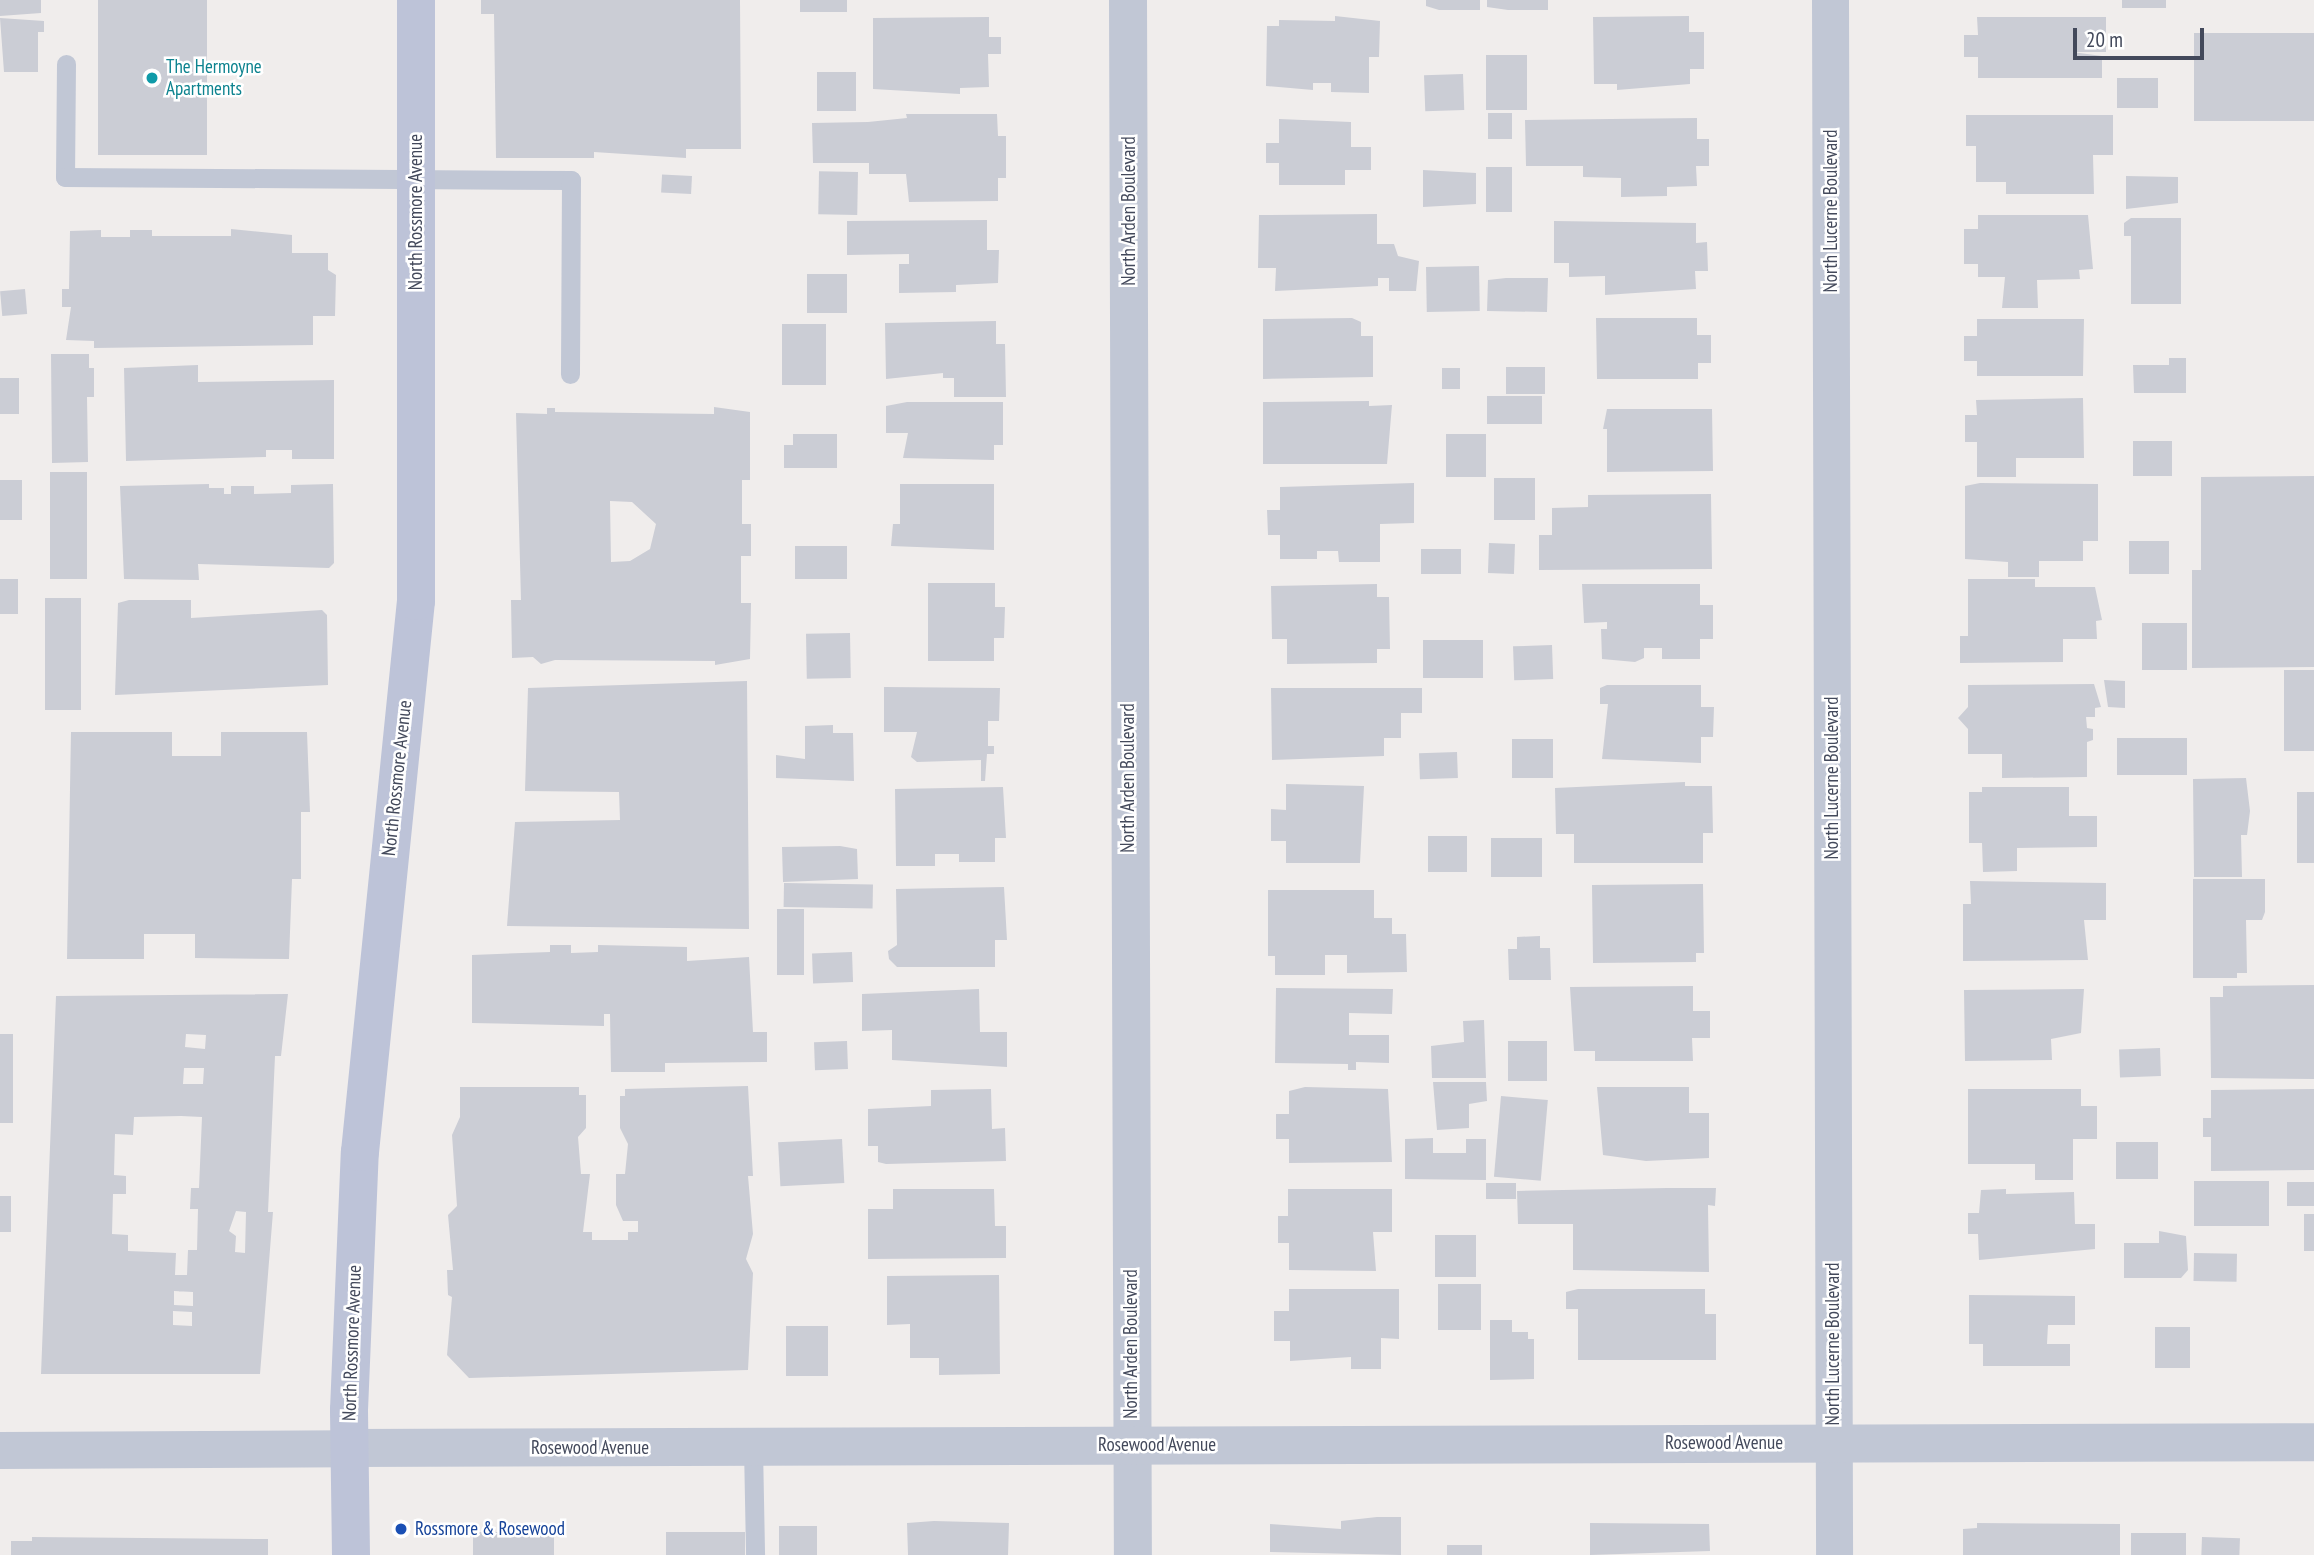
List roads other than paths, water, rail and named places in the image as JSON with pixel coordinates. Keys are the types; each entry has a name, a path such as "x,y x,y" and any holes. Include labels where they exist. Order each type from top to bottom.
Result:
{"main road":[{"name":"North Rossmore Avenue","path":"351,1555 349,1448 366,1056 416,601 416,0"}],"street":[{"name":"North Arden Boulevard","path":"1128,0 1133,1555"},
{"name":"North Lucerne Boulevard","path":"1830,0 1834,1555"},
{"name":"Rosewood Avenue","path":"0,1450 2314,1442"}],"lane":[{"path":"66,64 65,177 570,180 570,373"},
{"path":"753,1447 755,1555"}],"place":[{"name":"The Hermoyne Apartments","path":"152,78"},
{"name":"Rossmore & Rosewood","path":"401,1529"}]}
